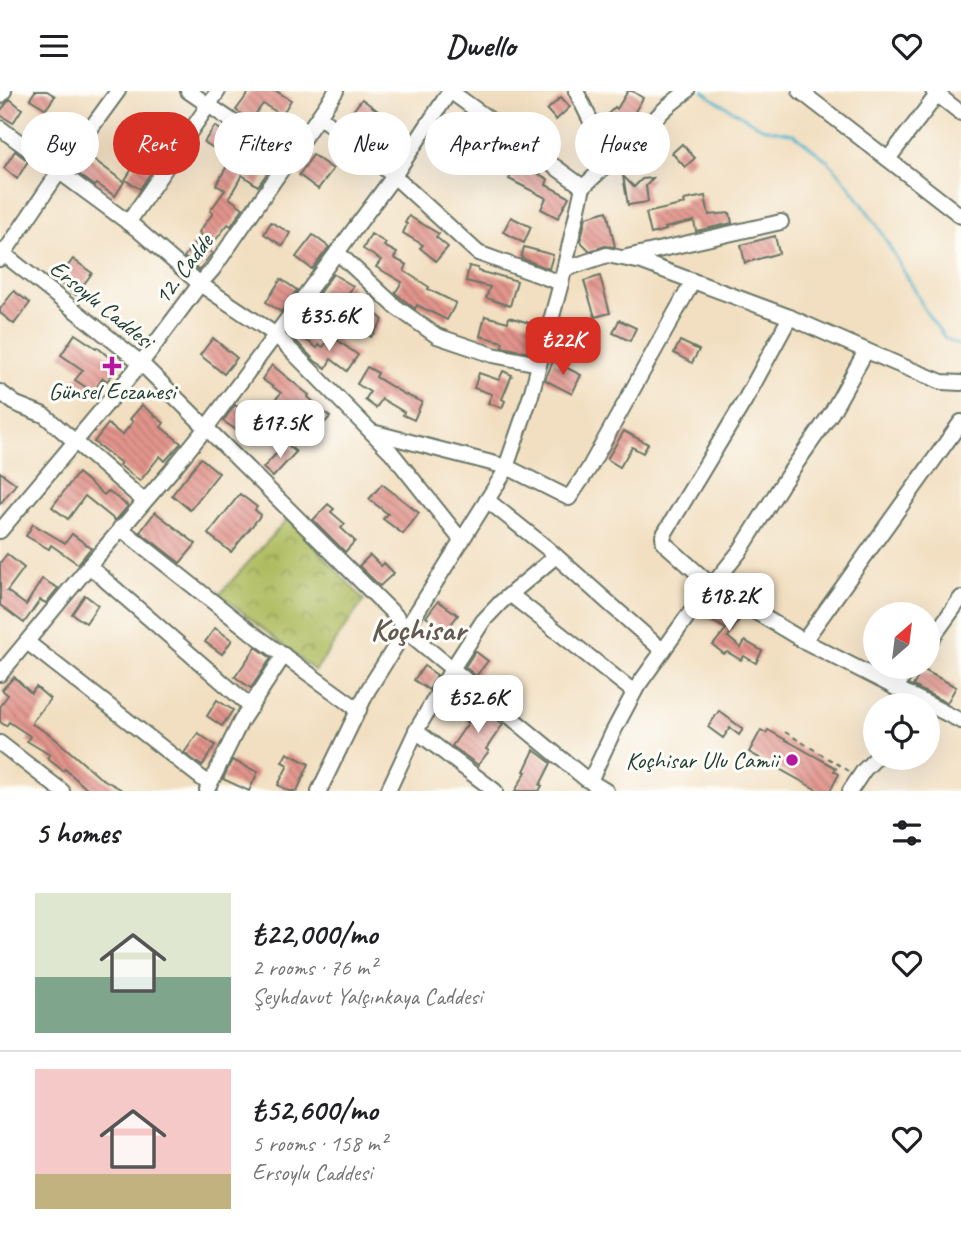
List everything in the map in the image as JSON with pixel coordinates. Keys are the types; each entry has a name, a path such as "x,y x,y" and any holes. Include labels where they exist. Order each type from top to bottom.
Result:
{"street":[{"path":"0,96 4,91"},
{"path":"99,117 118,91"},
{"path":"188,91 218,112"},
{"path":"128,223 218,91"},
{"name":"12. Cadde","path":"314,123 336,91"},
{"path":"0,674 206,428 394,176 450,91 583,187"},
{"path":"576,91 586,112"},
{"path":"662,112 687,91"},
{"path":"800,91 961,216"},
{"path":"887,159 937,92 961,113"},
{"path":"319,116 394,176 478,253 563,276 607,255 642,262 790,317 942,382 961,383"},
{"path":"0,128 21,144"},
{"path":"1,254 57,175"},
{"path":"63,175 128,223 200,284 275,335 391,452 461,541"},
{"name":"12. Cadde","path":"0,531 141,363 213,269 279,175"},
{"path":"319,791 368,690 507,467 531,395 563,276 583,187 596,175"},
{"path":"622,258 781,222"},
{"path":"337,252 396,307 437,336 493,355 539,365"},
{"name":"Ersoylu Caddesi","path":"1,254 141,363 397,617 405,630 590,781 606,791"},
{"path":"371,432 507,467 569,498 588,470 693,281"},
{"path":"790,317 745,400 663,536 664,543 712,586 804,641 904,693"},
{"path":"590,781 634,692 740,551 832,412 866,351"},
{"path":"0,392 16,404 44,415 145,502"},
{"path":"804,641 961,422"},
{"path":"487,500 663,651"},
{"path":"120,529 251,632 359,710"},
{"path":"388,791 416,731 482,621 556,557"},
{"path":"89,566 251,707"},
{"path":"511,595 634,692"},
{"path":"940,627 961,598"},
{"path":"27,642 208,788 241,721 284,655"},
{"path":"895,688 902,679"},
{"path":"940,712 961,722"},
{"path":"416,731 495,791"},
{"path":"0,743 62,791"},
{"path":"850,791 865,770"}],"path":[{"path":"785,732 859,777"}],"green space":[{"path":"288,518 364,600 315,671 220,594"}],"building":[{"path":"35,91 47,91 55,96 46,109 30,99"},
{"path":"250,91 276,91 291,100 284,112 277,112 263,104 257,112 236,110"},
{"path":"628,91 643,98 635,112 610,112 615,107 617,109"},
{"path":"561,97 570,107 561,115 561,112 547,110"},
{"path":"10,99 22,109 13,123 0,115 0,111"},
{"path":"362,99 379,112 352,112"},
{"path":"214,127 214,148 204,142"},
{"path":"682,144 695,158 685,167 672,153"},
{"path":"15,151 21,156 21,172 17,179 4,168"},
{"path":"314,156 328,166 328,175 318,189 299,175 314,175"},
{"path":"99,163 124,182 115,196 97,184 95,186 80,175 99,175"},
{"path":"128,175 149,175 140,189 125,180"},
{"path":"222,175 242,175 229,198 243,208 231,226 228,224 208,250 212,253 199,270 184,257 201,234 199,232 213,213 210,211 225,190 216,185"},
{"path":"242,175 266,175 258,186"},
{"path":"511,175 540,175 548,179 546,185 569,197 558,218 541,209 546,198 509,179"},
{"path":"623,176 634,187 642,179 653,178 646,186 648,202 628,205"},
{"path":"705,196 709,215 730,213 732,223 696,231 694,221 651,234 646,213 685,204 684,200"},
{"path":"607,211 615,247 605,246 590,251 581,239 586,217"},
{"path":"409,216 439,234 436,237 448,247 436,261 420,248 423,245 403,233"},
{"path":"511,217 531,227 524,243 503,232"},
{"path":"271,222 290,233 283,246 264,234"},
{"path":"371,234 397,253 394,258 407,265 404,271 429,287 428,289 456,303 447,320 417,305 415,309 395,293 402,282 376,267 381,260 363,249"},
{"path":"313,235 329,247 312,269 296,257"},
{"path":"775,236 779,253 745,263 741,245"},
{"path":"524,247 553,255 549,269 521,258"},
{"path":"73,259 92,273 76,295 57,281"},
{"path":"469,266 517,281 510,306 486,298 490,287 466,281"},
{"path":"333,274 353,286 341,306 319,293"},
{"path":"600,276 610,313 595,317 584,281"},
{"path":"281,279 297,290 281,312 266,302"},
{"path":"14,291 30,303 14,324 0,313 0,309"},
{"path":"374,312 383,320 371,337 361,329"},
{"path":"485,316 508,322 509,317 533,324 530,338 535,339 531,353 502,347 503,342 480,336"},
{"path":"619,320 636,328 630,341 613,333"},
{"path":"75,334 97,347 119,366 107,381 103,378 93,392 75,380 83,370 61,355"},
{"path":"298,334 317,348 319,345 323,347 331,336 358,355 347,371 331,359 326,368 315,361 294,339"},
{"path":"213,338 237,358 224,374 200,355"},
{"path":"680,341 699,350 692,363 674,353"},
{"path":"553,361 581,375 572,394 545,380"},
{"path":"272,365 309,395 308,397 330,417 312,436 275,400 281,393 262,379"},
{"path":"367,367 378,373 376,377 422,402 414,420 382,399 376,408 365,400 370,392 357,384"},
{"path":"503,371 512,375 502,399 505,401 502,408 488,403 492,394 474,388 479,373 499,380"},
{"path":"142,405 164,423 161,427 181,443 165,461 160,456 140,481 94,442 108,424 122,435 133,422 130,419"},
{"path":"235,405 255,419 244,435 223,421"},
{"path":"624,431 648,444 643,453 632,447 620,467 607,459"},
{"path":"286,443 296,452 273,477 263,468"},
{"path":"201,458 219,473 190,510 172,495"},
{"path":"0,472 16,484 0,504"},
{"path":"78,473 104,495 108,491 128,506 117,519 85,496 68,519 52,507"},
{"path":"382,484 419,513 403,534 383,519 388,514 369,499"},
{"path":"240,494 257,507 255,510 261,515 231,552 208,534"},
{"path":"328,504 334,509 331,512 345,524 341,528 355,541 345,552 313,520"},
{"path":"155,512 196,544 180,563 140,532"},
{"path":"33,524 65,543 72,534 91,548 78,564 51,545 49,549 26,536"},
{"path":"7,554 24,568 7,591 26,605 42,579 58,588 46,603 40,600 24,623 0,605 0,563"},
{"path":"370,555 381,566 384,563 394,573 380,586 359,566"},
{"path":"85,595 98,605 86,623 72,614"},
{"path":"713,600 741,617 728,637 741,648 745,641 762,651 756,663 744,656 741,660 727,652 724,654 713,645 726,629 701,615"},
{"path":"438,601 458,615 446,631 426,617"},
{"path":"215,628 232,640 222,654 205,642"},
{"path":"256,647 271,658 251,688 235,677"},
{"path":"475,651 488,661 476,676 465,667"},
{"path":"424,666 437,675 429,690 414,680"},
{"path":"14,677 31,693 36,687 50,699 32,724 51,735 99,777 124,791 89,791 65,769 63,771 47,758 50,755 27,741 30,736 9,722 6,726 0,722 0,706 8,695 2,690"},
{"path":"917,679 940,679 956,687 947,703 940,700 940,693 927,693 913,686"},
{"path":"217,700 233,710 222,726 207,716"},
{"path":"477,706 503,724 486,749 489,751 478,765 452,746"},
{"path":"719,711 743,729 739,735 730,728 723,738 708,727"},
{"name":"Koçhisar Ulu Camii","path":"761,730 766,733 768,730 836,768 834,771 839,774 830,791 819,791 749,752"},
{"path":"198,733 215,745 202,766 184,753"},
{"path":"534,750 551,763 540,785 542,786 539,791 515,791 526,772 524,771"},
{"path":"287,753 309,764 297,791 289,791 278,785 288,765 282,762"},
{"path":"232,760 258,772 249,791 223,779"}],"waterway":[{"path":"703,91 762,128 794,134 828,161 877,225 924,309 945,338 961,346"}],"place":[{"name":"Günsel Eczanesi","path":"112,366"},
{"name":"Koçhisar Ulu Camii","path":"792,760"}],"district":[{"name":"Koçhisar","path":"418,629"}]}
